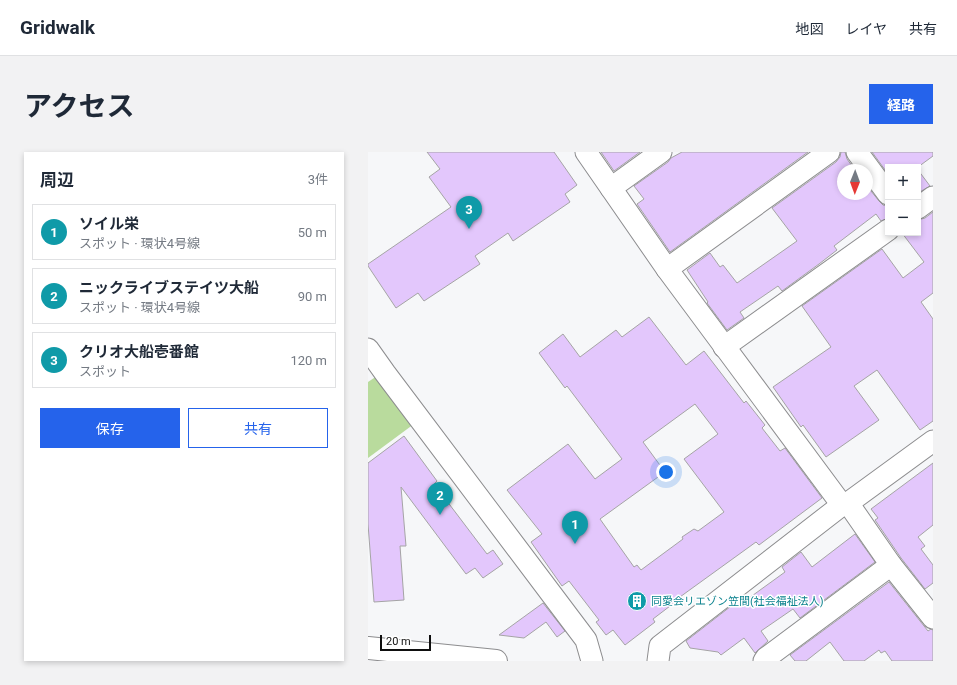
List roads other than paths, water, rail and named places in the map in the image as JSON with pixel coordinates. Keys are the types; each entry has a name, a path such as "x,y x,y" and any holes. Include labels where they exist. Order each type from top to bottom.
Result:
{"main road":[{"path":"368,648 496,661"}],"street":[{"path":"586,152 667,269 724,347 892,565 931,611"},
{"path":"611,188 661,152"},
{"path":"667,269 829,152"},
{"path":"857,152 885,190"},
{"path":"921,206 933,197"},
{"path":"724,347 885,232"},
{"path":"368,348 385,374 586,640 592,661"},
{"path":"658,661 660,646 845,504 933,441"},
{"path":"764,661 892,565"}],"place":[{"name":"クリオ大船壱番館","path":"469,229"},
{"name":"ニックライブステイツ大船","path":"440,515"},
{"name":"ソイル栄","path":"575,544"},
{"name":"同愛会リエゾン笠間(社会福祉法人)","path":"637,601"}]}
